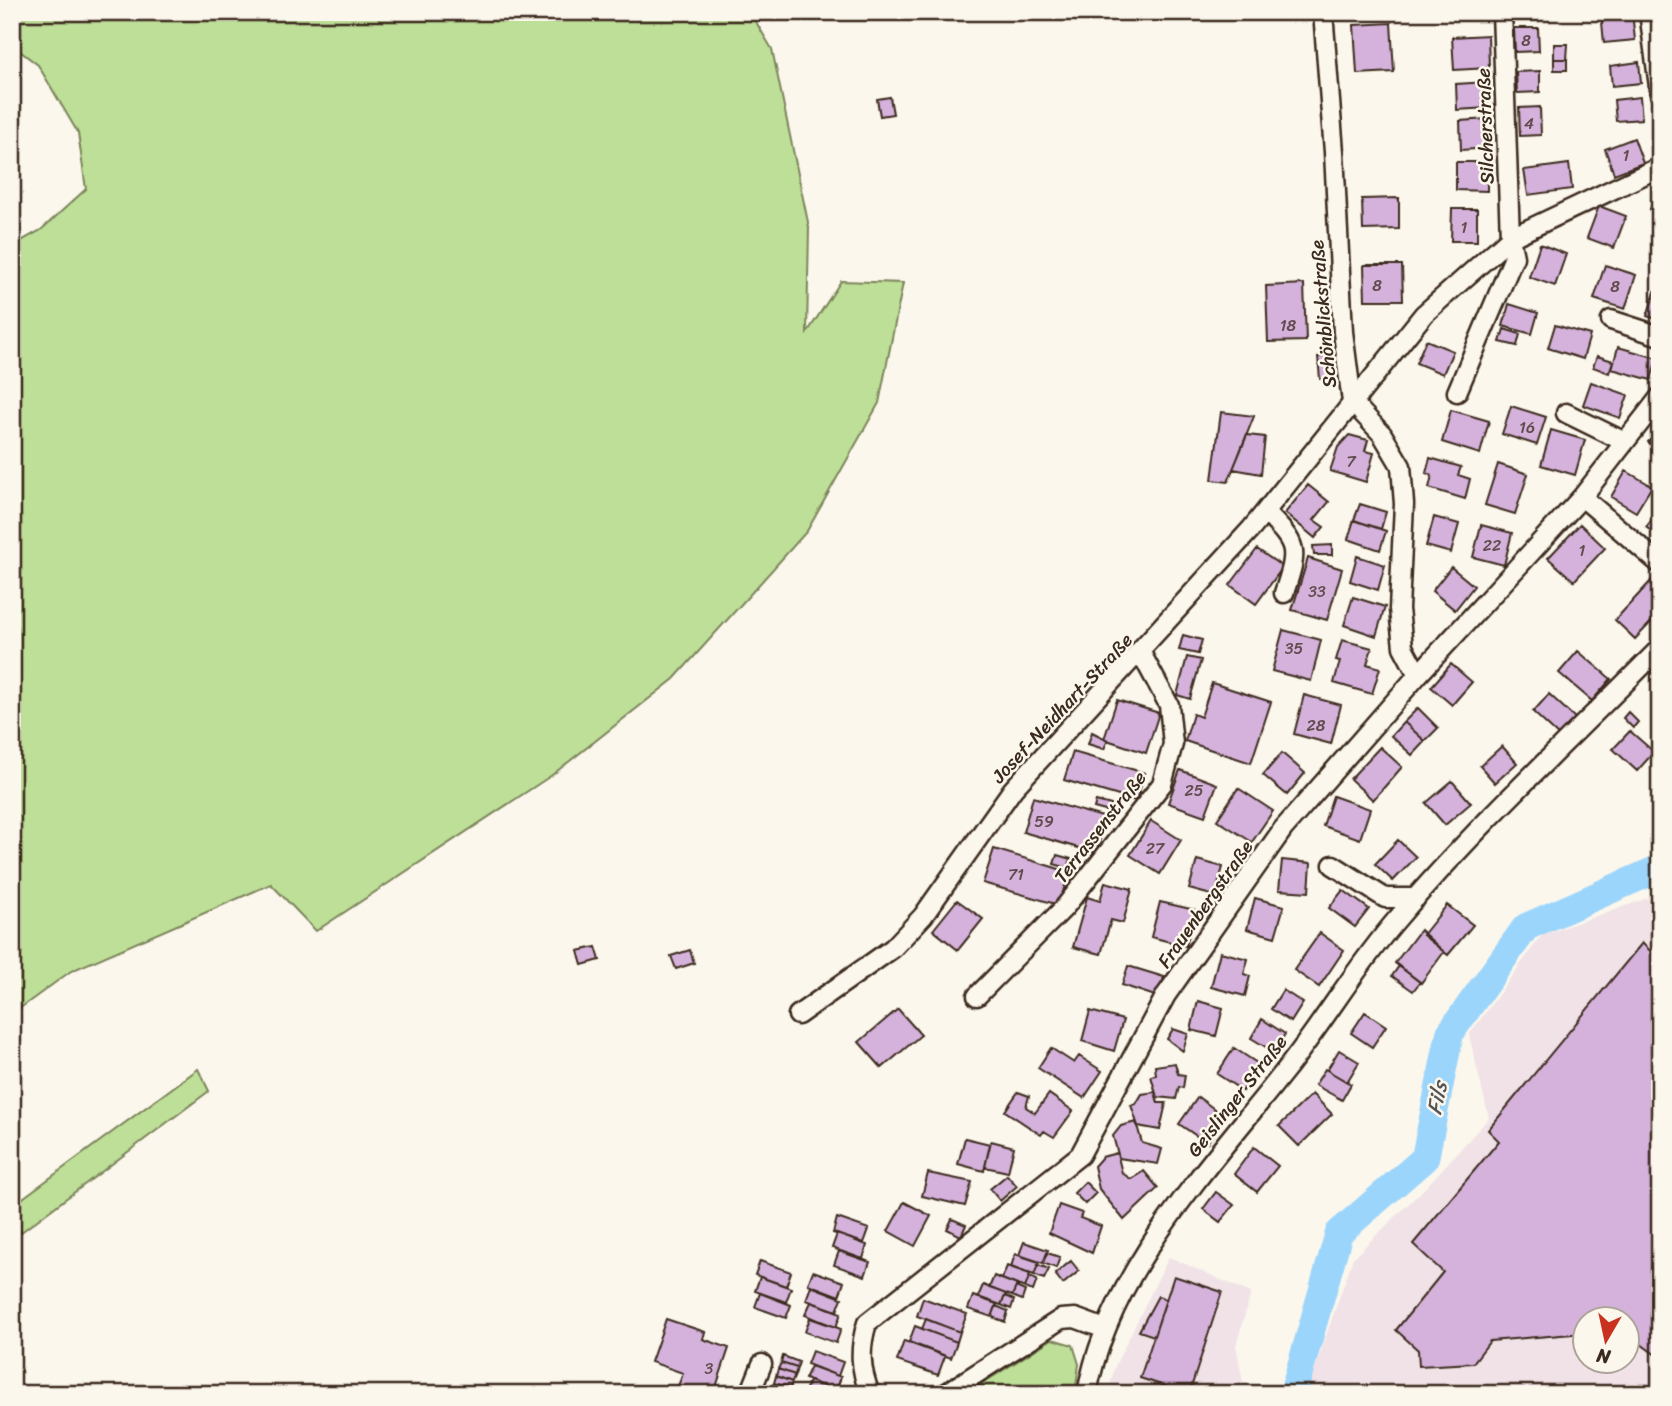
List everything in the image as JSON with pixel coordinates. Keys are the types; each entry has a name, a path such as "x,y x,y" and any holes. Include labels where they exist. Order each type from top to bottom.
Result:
{"street":[{"name":"Schönblickstraße","path":"1323,12 1334,152 1343,332 1352,402 1382,434 1401,466 1404,504 1399,609 1403,647 1418,675"},
{"name":"Silcherstraße","path":"1502,12 1510,238"},
{"path":"1648,12 1660,94"},
{"name":"Josef-Neidhart-Straße","path":"798,1015 900,940 923,916 1013,789 1141,653 1265,512 1424,314 1510,238 1660,167"},
{"path":"1457,392 1514,257 1510,238"},
{"path":"1611,320 1660,336"},
{"name":"Frauenbergstraße","path":"870,1394 861,1372 860,1344 867,1323 1080,1155 1166,995 1283,829 1418,675 1582,497 1660,397"},
{"path":"1566,413 1625,442"},
{"path":"1582,497 1660,564"},
{"path":"1265,512 1291,538 1294,562 1284,593"},
{"name":"Geislinger Straße","path":"1087,1394 1105,1329 1164,1222 1287,1069 1396,920 1660,648"},
{"name":"Terrassenstraße","path":"977,996 1063,908 1163,784 1173,744 1168,705 1141,653"},
{"path":"1333,865 1385,898 1416,898"},
{"path":"945,1394 1061,1319 1075,1318 1105,1329"},
{"path":"750,1394 762,1364"}],"shaded area":[{"path":"1660,894 1660,1394 1306,1394 1353,1258 1425,1188 1489,1118 1469,1035 1542,935"},
{"path":"1169,1257 1251,1293 1236,1345 1243,1383 1241,1394 1108,1394 1115,1366"}],"green space":[{"path":"12,12 750,12 772,49 809,227 807,333 841,281 903,283 879,403 807,531 674,679 552,775 316,931 271,884 71,971 12,1014 12,246 41,230 86,189 78,133 38,65 12,45"},
{"path":"198,1069 209,1091 12,1239 12,1206"},
{"path":"1052,1339 1073,1345 1079,1364 1075,1394 966,1394"}],"building":[{"path":"1601,12 1632,12 1635,40 1604,43"},
{"path":"1391,23 1394,72 1357,74 1354,25"},
{"path":"1514,28 1538,28 1539,51 1515,52"},
{"path":"1488,35 1489,68 1454,70 1452,37"},
{"path":"1554,44 1568,44 1567,59 1554,59"},
{"path":"1554,59 1567,59 1567,70 1554,70"},
{"path":"1639,62 1641,83 1612,86 1610,66"},
{"path":"1540,71 1540,92 1517,93 1516,72"},
{"path":"1487,82 1488,108 1457,110 1456,84"},
{"path":"890,97 893,114 880,116 877,99"},
{"path":"1640,97 1642,119 1616,121 1614,100"},
{"path":"1540,107 1541,135 1520,136 1519,108"},
{"path":"1488,119 1490,148 1461,150 1460,121"},
{"path":"1634,138 1643,163 1614,174 1605,149"},
{"path":"1456,162 1487,162 1487,191 1456,190"},
{"path":"1569,164 1572,189 1528,195 1524,170"},
{"path":"1660,189 1660,214 1650,209"},
{"path":"1399,198 1399,229 1363,230 1362,199"},
{"path":"1599,206 1626,216 1614,248 1587,238"},
{"path":"1452,209 1477,209 1477,241 1451,241"},
{"path":"1540,244 1566,254 1555,286 1529,277"},
{"path":"1364,265 1402,265 1403,300 1365,300"},
{"path":"1605,265 1636,275 1625,309 1594,299"},
{"path":"1304,284 1306,341 1268,342 1266,286"},
{"path":"1656,289 1660,290 1660,320 1647,316"},
{"path":"1509,304 1538,313 1532,334 1503,326"},
{"path":"1555,325 1590,335 1583,359 1548,348"},
{"path":"1504,329 1520,334 1517,346 1500,342"},
{"path":"1426,340 1453,351 1443,374 1416,363"},
{"path":"1618,347 1657,358 1651,380 1612,369"},
{"path":"1335,355 1337,377 1320,379 1318,357"},
{"path":"1597,356 1613,361 1609,373 1593,367"},
{"path":"1591,382 1628,395 1620,418 1583,405"},
{"path":"1511,406 1546,417 1537,445 1502,434"},
{"path":"1451,410 1489,421 1480,454 1442,442"},
{"path":"1221,412 1254,416 1228,482 1212,480"},
{"path":"1551,430 1585,440 1575,475 1541,465"},
{"path":"1660,430 1660,453 1648,442"},
{"path":"1247,435 1265,437 1261,474 1233,469"},
{"path":"1349,435 1368,440 1365,451 1374,453 1366,482 1330,471 1338,447"},
{"path":"1430,458 1461,467 1458,475 1470,479 1465,499 1429,488 1432,475 1426,473"},
{"path":"1498,464 1528,474 1515,514 1485,505"},
{"path":"1626,471 1652,486 1636,512 1611,497"},
{"path":"1308,485 1329,502 1314,520 1324,527 1315,538 1285,513"},
{"path":"1360,504 1386,512 1381,529 1354,520"},
{"path":"1660,510 1660,538 1646,527"},
{"path":"1434,517 1459,524 1451,553 1426,546"},
{"path":"1354,520 1386,531 1380,550 1348,539"},
{"path":"1580,524 1605,548 1574,581 1548,558"},
{"path":"1481,525 1512,533 1504,565 1473,557"},
{"path":"1332,545 1332,555 1314,555 1313,546"},
{"path":"1257,549 1283,567 1256,604 1230,585"},
{"path":"1357,556 1385,565 1378,590 1350,581"},
{"path":"1308,558 1342,569 1327,620 1292,610"},
{"path":"1451,567 1474,586 1455,610 1432,591"},
{"path":"1652,580 1660,587 1660,613 1635,639 1615,620"},
{"path":"1353,597 1385,607 1376,636 1344,625"},
{"path":"1283,630 1321,640 1311,681 1272,671"},
{"path":"1183,635 1202,640 1198,654 1179,650"},
{"path":"1342,640 1372,648 1367,664 1380,668 1372,694 1334,683 1340,661 1336,660"},
{"path":"1578,651 1611,679 1592,701 1559,673"},
{"path":"1187,657 1201,660 1190,699 1177,695"},
{"path":"1451,664 1472,682 1452,705 1431,687"},
{"path":"1212,683 1271,702 1251,763 1185,741 1193,714 1201,717"},
{"path":"1549,694 1575,718 1559,736 1533,712"},
{"path":"1304,695 1341,705 1331,744 1294,734"},
{"path":"1117,700 1159,713 1146,753 1104,739"},
{"path":"1418,708 1438,728 1425,741 1404,722"},
{"path":"1628,712 1638,722 1633,728 1623,718"},
{"path":"1404,722 1425,741 1412,755 1391,736"},
{"path":"1630,731 1654,752 1637,771 1613,749"},
{"path":"1092,732 1108,740 1104,749 1088,744"},
{"path":"1502,746 1517,763 1495,783 1480,766"},
{"path":"1380,747 1402,767 1373,800 1350,779"},
{"path":"1073,752 1145,773 1136,801 1064,780"},
{"path":"1282,753 1305,773 1287,795 1263,775"},
{"path":"1180,770 1217,784 1205,816 1168,803"},
{"path":"1452,781 1471,803 1445,825 1426,803"},
{"path":"1238,788 1273,811 1252,842 1217,820"},
{"path":"1333,796 1370,809 1360,839 1323,826"},
{"path":"1033,797 1106,818 1096,853 1023,832"},
{"path":"1096,801 1111,805 1109,812 1094,808"},
{"path":"1151,821 1181,840 1160,874 1130,855"},
{"path":"1398,840 1416,857 1393,881 1375,864"},
{"path":"994,849 1069,872 1059,905 983,883"},
{"path":"1057,855 1071,859 1068,868 1054,864"},
{"path":"1197,860 1223,867 1215,896 1189,889"},
{"path":"1282,860 1311,863 1309,892 1279,890"},
{"path":"1105,882 1132,889 1123,923 1111,920 1101,954 1073,947 1087,897 1100,901"},
{"path":"1343,890 1369,909 1355,927 1329,908"},
{"path":"1255,898 1284,906 1275,937 1247,929"},
{"path":"957,900 983,919 958,950 933,930"},
{"path":"1160,902 1195,910 1186,946 1151,937"},
{"path":"1447,905 1473,925 1448,955 1423,935"},
{"path":"1420,930 1444,952 1421,983 1395,963"},
{"path":"1320,933 1344,950 1319,987 1294,970"},
{"path":"1642,943 1660,960 1660,1358 1640,1343 1640,1304 1570,1304 1570,1334 1490,1341 1473,1363 1419,1366 1418,1350 1396,1330 1443,1272 1413,1244 1499,1141 1488,1130"},
{"path":"596,947 600,960 582,965 578,951"},
{"path":"690,950 694,963 676,969 671,956"},
{"path":"1220,952 1248,959 1244,974 1250,976 1245,996 1211,987"},
{"path":"1128,966 1164,977 1158,997 1122,985"},
{"path":"1399,966 1420,982 1413,991 1392,976"},
{"path":"1283,990 1303,1003 1291,1022 1271,1009"},
{"path":"1198,1001 1223,1008 1216,1036 1191,1030"},
{"path":"898,1009 921,1035 882,1068 859,1042"},
{"path":"1090,1011 1123,1020 1114,1051 1082,1041"},
{"path":"1365,1012 1386,1026 1372,1047 1351,1033"},
{"path":"1262,1019 1285,1034 1274,1052 1251,1038"},
{"path":"1173,1029 1188,1034 1183,1051 1167,1039"},
{"path":"1051,1048 1074,1063 1079,1056 1102,1071 1084,1098 1038,1068"},
{"path":"1234,1048 1260,1065 1243,1091 1217,1074"},
{"path":"1339,1050 1359,1062 1347,1082 1327,1070"},
{"path":"1175,1063 1178,1074 1185,1075 1183,1088 1179,1087 1176,1099 1157,1097 1151,1076 1156,1075 1155,1066"},
{"path":"1325,1069 1351,1084 1342,1100 1315,1085"},
{"path":"1018,1092 1029,1096 1026,1107 1035,1113 1049,1094 1073,1111 1054,1137 1044,1131 1041,1135 1005,1111"},
{"path":"1155,1092 1158,1103 1166,1103 1160,1130 1138,1126 1131,1105 1136,1104 1142,1094"},
{"path":"1312,1094 1332,1114 1299,1146 1279,1126"},
{"path":"1198,1097 1225,1117 1207,1143 1179,1124"},
{"path":"1136,1122 1142,1143 1162,1149 1158,1164 1119,1158 1113,1136 1121,1126"},
{"path":"965,1138 990,1144 984,1171 958,1164"},
{"path":"991,1141 1014,1147 1008,1172 985,1167"},
{"path":"1254,1147 1278,1166 1257,1192 1234,1174"},
{"path":"1117,1153 1122,1173 1131,1179 1144,1171 1158,1188 1124,1220 1099,1189 1094,1166 1102,1157"},
{"path":"928,1173 972,1182 965,1206 922,1196"},
{"path":"1007,1175 1017,1186 1000,1201 990,1189"},
{"path":"1085,1182 1096,1193 1085,1204 1074,1193"},
{"path":"1216,1192 1234,1205 1220,1222 1203,1209"},
{"path":"904,1202 931,1216 915,1246 888,1231"},
{"path":"1059,1205 1082,1213 1080,1218 1101,1226 1092,1253 1049,1233"},
{"path":"837,1218 869,1229 864,1243 833,1233"},
{"path":"952,1219 966,1225 961,1236 947,1229"},
{"path":"837,1234 867,1245 863,1259 832,1248"},
{"path":"1024,1242 1048,1250 1043,1263 1019,1255"},
{"path":"839,1251 870,1262 865,1276 834,1265"},
{"path":"1047,1253 1060,1257 1056,1268 1043,1263"},
{"path":"1015,1254 1039,1262 1034,1275 1011,1267"},
{"path":"760,1261 791,1272 786,1286 755,1275"},
{"path":"1071,1261 1079,1271 1063,1284 1055,1274"},
{"path":"1038,1265 1049,1269 1044,1279 1034,1275"},
{"path":"1007,1266 1030,1274 1025,1288 1002,1279"},
{"path":"813,1271 844,1282 839,1296 808,1284"},
{"path":"994,1276 1017,1285 1012,1296 989,1288"},
{"path":"1174,1276 1222,1292 1189,1394 1140,1378"},
{"path":"760,1277 791,1288 786,1302 755,1291"},
{"path":"1029,1277 1037,1280 1033,1291 1025,1288"},
{"path":"983,1285 1006,1294 1001,1305 978,1297"},
{"path":"811,1286 842,1298 837,1311 806,1300"},
{"path":"1016,1287 1025,1291 1022,1300 1012,1296"},
{"path":"760,1293 791,1305 786,1318 755,1307"},
{"path":"973,1296 997,1304 992,1317 968,1309"},
{"path":"1005,1296 1014,1300 1011,1309 1001,1305"},
{"path":"1158,1296 1166,1299 1154,1336 1139,1331"},
{"path":"923,1298 967,1314 960,1332 917,1316"},
{"path":"811,1302 841,1313 836,1327 805,1315"},
{"path":"996,1306 1008,1311 1005,1322 992,1317"},
{"path":"810,1318 841,1329 836,1343 805,1332"},
{"path":"666,1319 705,1332 703,1339 729,1348 714,1393 717,1394 675,1394 683,1373 651,1362"},
{"path":"926,1319 960,1332 957,1342 922,1329"},
{"path":"915,1326 957,1342 951,1358 909,1342"},
{"path":"904,1341 945,1356 938,1375 897,1361"},
{"path":"812,1351 843,1362 838,1376 807,1364"},
{"path":"783,1356 799,1362 797,1368 781,1363"},
{"path":"781,1363 797,1368 795,1375 778,1369"},
{"path":"811,1366 841,1377 836,1391 805,1379"},
{"path":"778,1369 795,1375 792,1382 776,1376"},
{"path":"776,1376 792,1382 790,1388 774,1383"},
{"path":"809,1381 840,1392 804,1394"},
{"path":"774,1383 790,1388 788,1394 772,1389"}],"waterway":[{"name":"Fils","path":"1293,1394 1339,1233 1425,1158 1450,1033 1526,927 1660,868"}]}
